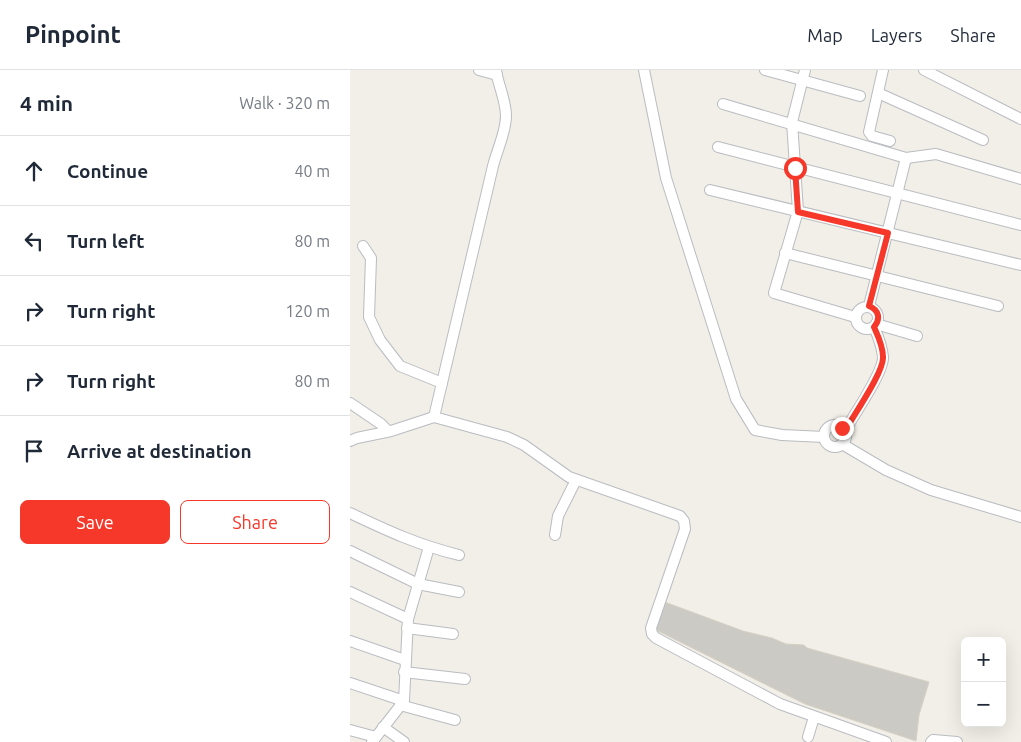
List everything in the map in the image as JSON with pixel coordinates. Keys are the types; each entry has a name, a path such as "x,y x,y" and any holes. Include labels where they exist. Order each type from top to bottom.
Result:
{"street":[{"path":"434,417 506,117 497,73 479,70"},
{"path":"644,70 666,178 736,398 755,430 782,435 824,437"},
{"path":"765,70 804,75 860,96"},
{"path":"883,70 870,132 872,136 890,141"},
{"path":"924,70 1021,119"},
{"path":"804,75 792,124 798,212 774,294 855,317"},
{"path":"878,93 983,140"},
{"path":"723,104 906,158 936,154 1021,179"},
{"path":"718,147 1021,225"},
{"path":"869,306 906,158"},
{"path":"710,190 1021,265"},
{"path":"363,246 369,252 371,258 369,317 380,340 400,366 442,383"},
{"path":"786,253 998,306"},
{"path":"845,431 839,426 832,426 826,430 824,437 829,446 836,447 842,444 846,438 845,431 880,371 883,359 875,325 878,314 869,306 858,310 855,317 860,327 867,329 875,325 917,336"},
{"path":"350,403 381,424 388,432"},
{"path":"350,441 388,432 434,417 516,441 576,480 680,516 684,521 685,529 651,628 652,634 656,638 780,704 886,742"},
{"path":"842,444 886,470 931,490 1021,517"},
{"path":"554,535 558,516 576,480"},
{"path":"350,513 395,535 459,555"},
{"path":"350,730 374,740 402,703 407,624 429,547"},
{"path":"350,551 418,584 459,592"},
{"path":"350,592 407,624 453,634"},
{"path":"350,642 404,660"},
{"path":"404,672 465,679"},
{"path":"350,683 402,703 455,720"},
{"path":"808,737 814,717"},
{"path":"384,728 404,742"},
{"path":"931,742 938,739 957,742"}],"building":[{"path":"662,601 743,631 772,638 786,644 804,645 807,648 929,682 919,715 916,741 805,704 658,631 654,625"}],"route":[{"path":"795,168 798,212 888,233 869,306 876,310 878,314 878,321 874,327 880,342 883,359 880,371 845,431 842,428"}]}
